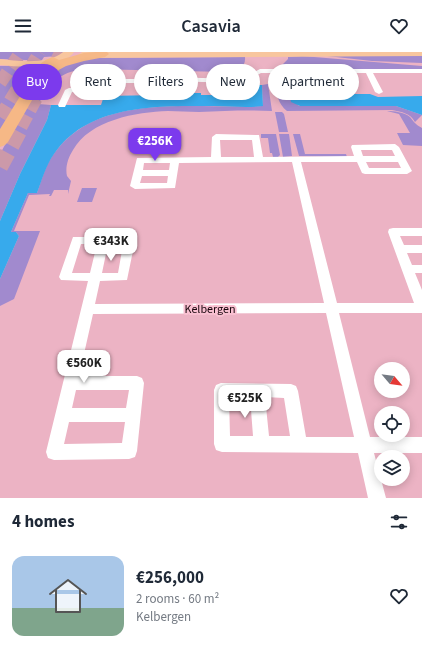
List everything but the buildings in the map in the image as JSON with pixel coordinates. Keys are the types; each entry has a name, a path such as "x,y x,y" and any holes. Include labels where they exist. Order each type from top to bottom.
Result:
{"highway":[{"path":"49,64 65,56 69,52"},
{"path":"283,53 380,63 422,63"},
{"path":"0,62 25,64 53,61 83,55 103,54 422,53"},
{"path":"61,64 79,58 103,54"},
{"path":"0,142 24,100"}],"street":[{"path":"359,72 422,71"},
{"path":"62,104 69,90 97,90 120,81 156,81 164,79 242,81 260,72 268,72"},
{"path":"368,72 379,92"},
{"path":"216,158 216,137 259,159 360,159"},
{"path":"175,160 172,186 135,186 140,160 216,158 256,137 259,159"},
{"path":"355,147 395,147 407,171 365,171 360,159 355,147"},
{"path":"296,159 366,445 377,498"},
{"name":"Kelbergen","path":"88,309 422,307 393,232 422,232"},
{"path":"77,240 130,240 123,277 95,277 65,277 77,240"},
{"path":"71,383 137,383 129,451 54,452 103,240"},
{"path":"400,249 422,249"},
{"path":"408,269 422,269"},
{"path":"299,445 291,391 221,390 222,444 299,445 422,445"},
{"path":"257,390 262,444"},
{"path":"63,415 133,415"}],"shaded area":[{"path":"0,52 65,52 60,56 44,57 42,60 26,60 0,59"},
{"path":"422,54 422,63 372,61 327,56"},
{"path":"302,56 422,66 422,70 359,70 359,64 283,64 288,57"},
{"path":"245,57 245,61 244,64 206,64 206,72 198,71 198,64 134,64 134,70 126,70 126,64 70,64 70,72 62,76 62,67 84,58"},
{"path":"0,66 12,66 12,100 22,100 0,134"},
{"path":"268,84 268,100 270,100 272,111 168,111 142,113 115,120 91,131 81,140 68,159 66,173 71,181 68,194 68,190 54,190 51,196 49,196 50,194 29,195 14,231 40,231 14,299 0,306 0,279 19,236 16,232 11,232 28,193 37,193 45,171 56,151 75,132 98,119 124,111 180,106 262,106 262,85"},
{"path":"29,100 41,100 38,104 51,105 47,120 20,174 0,221 0,154"},
{"path":"279,100 294,100 299,106 396,106 422,115 415,122 408,115 392,110 287,111"},
{"path":"387,111 405,114 422,128 422,146 403,145 397,133 410,133 399,114"},
{"path":"275,112 282,112 284,114 288,132 279,132"},
{"path":"261,134 276,134 280,155 278,157 273,157 272,153 270,153 268,138 261,138"},
{"path":"279,134 289,134 292,156 283,157"},
{"path":"293,134 300,134 305,154 346,154 347,157 299,156"},
{"path":"82,188 97,188 92,202 77,202"}],"water":[{"path":"260,85 262,85 263,106 171,106 149,108 106,116 86,125 69,137 51,158 37,193 28,193 11,232 16,232 19,236 0,279 0,221 20,174 47,120 51,105 101,105 103,100 126,100 126,96 134,95 134,100 198,100 198,93 201,93 201,95 206,95 206,100 260,100"},
{"path":"359,94 370,94 378,97 422,96 422,115 396,106 300,106 291,102 291,100 359,100"}],"tunnel":[{"path":"0,83 21,52"},
{"path":"0,117 40,52"},
{"path":"21,127 61,52"},
{"path":"0,167 22,126"}]}
